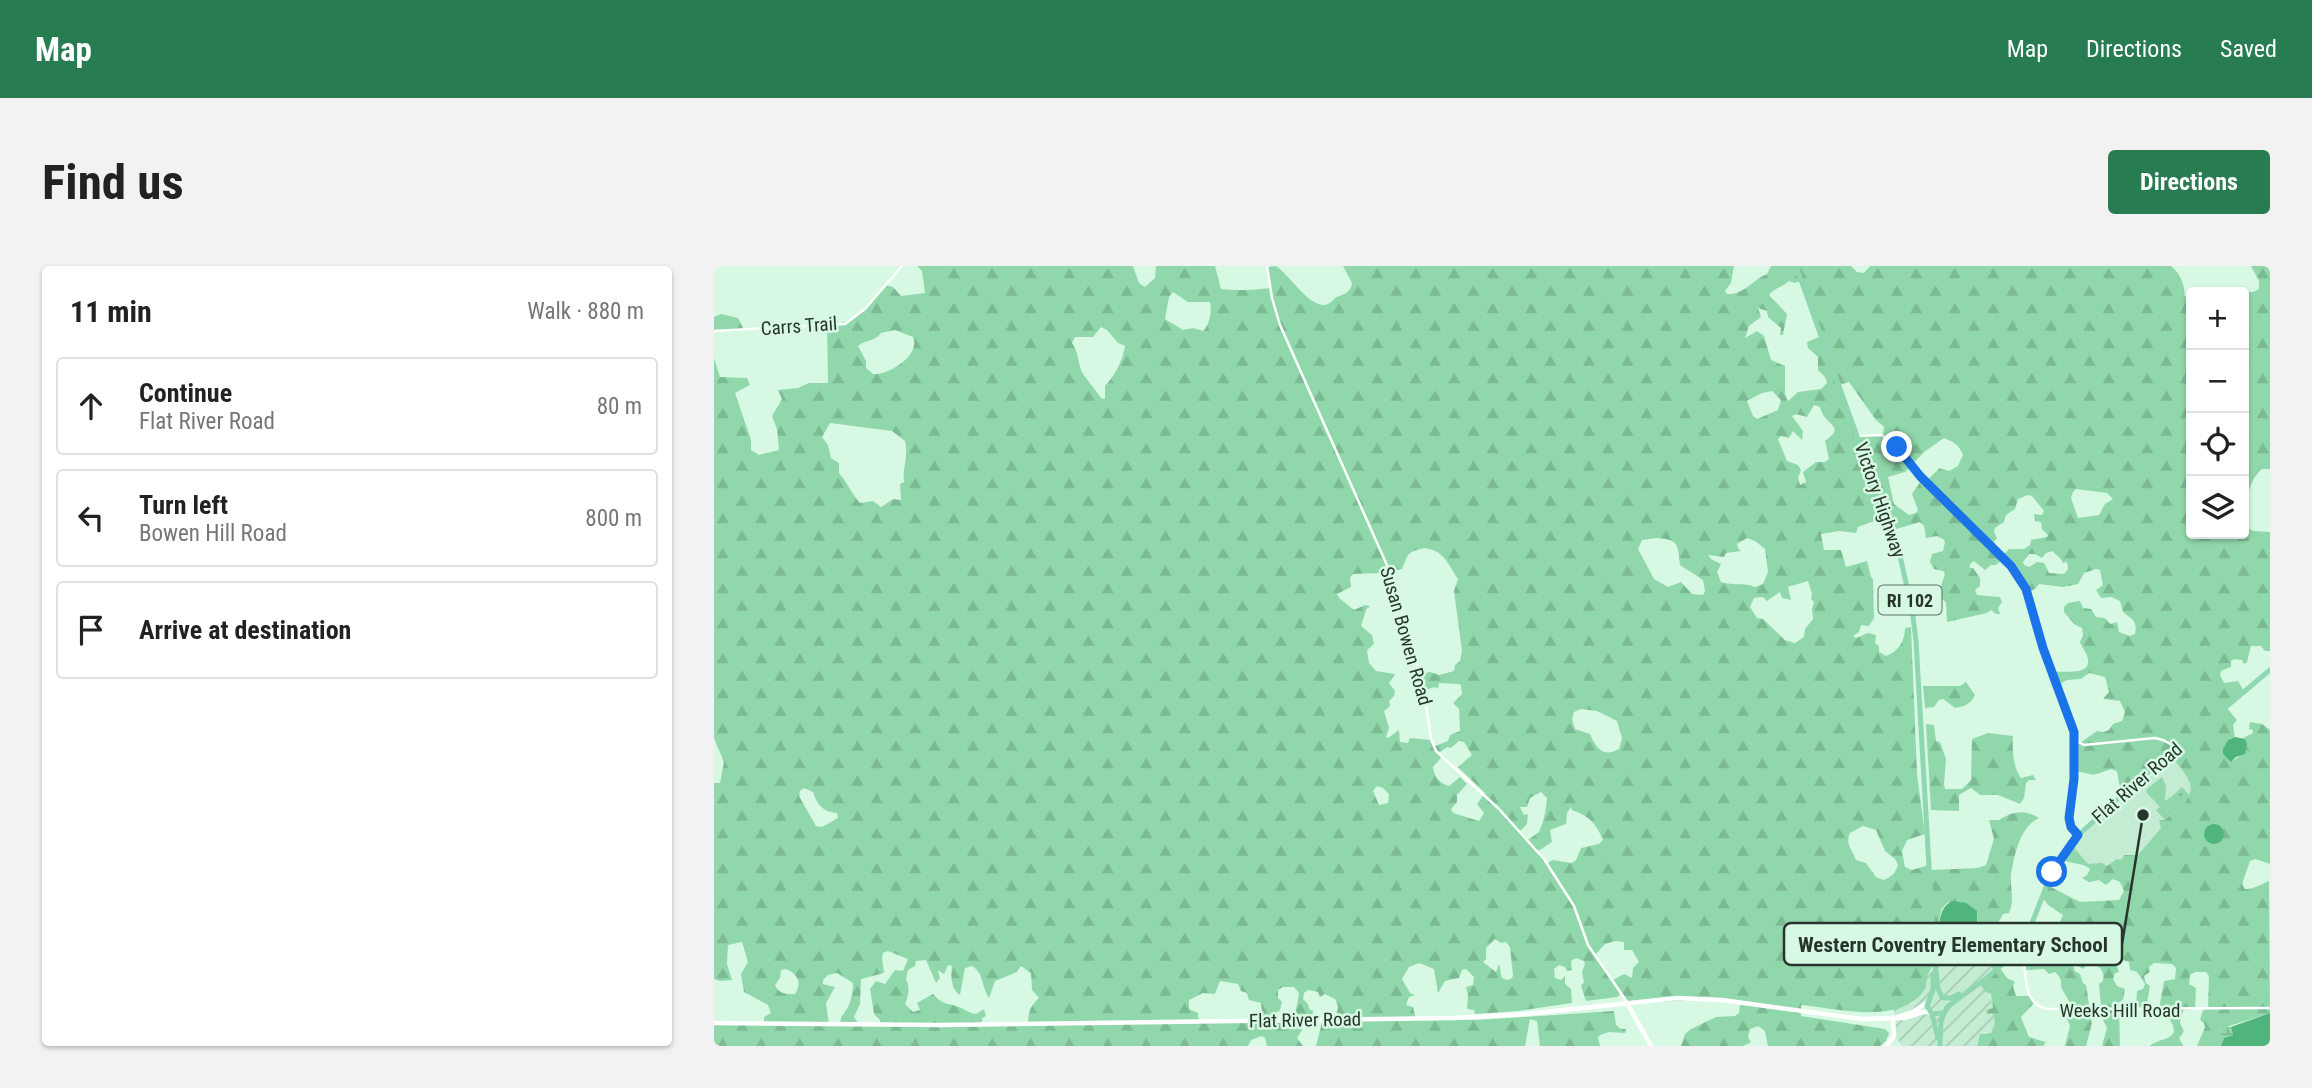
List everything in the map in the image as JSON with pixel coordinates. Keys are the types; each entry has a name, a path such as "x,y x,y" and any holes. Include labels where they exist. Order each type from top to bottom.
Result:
{"main road":[{"name":"Victory Highway","path":"1796,266 1900,556 1914,622 1934,953 1938,989 1943,998"},
{"name":"Flat River Road","path":"1947,1007 1981,983 2005,962 2018,946 2032,923 2057,862 2078,835 2270,670"},
{"name":"Victory Highway","path":"1929,1000 1934,953"},
{"name":"Flat River Road","path":"1943,998 1951,998 1981,983"},
{"path":"1936,996 1943,998 1947,1007 1942,1013 1940,1046 1929,1000 1936,996"},
{"name":"Flat River Road","path":"714,1023 948,1025 1444,1018 1526,1014 1627,1002 1709,998 1861,1019 1905,1018 1923,1012 1931,1013"},
{"name":"Flat River Road","path":"1893,1018 1916,1011 1929,1000"},
{"path":"1627,1002 1651,1046"},
{"path":"1931,1013 1942,1013"},
{"path":"1886,1046 1894,1036 1893,1018"}],"street":[{"name":"Carrs Trail","path":"714,331 845,324 865,309 902,266"},
{"name":"Susan Bowen Road","path":"1267,266 1280,325 1390,572 1423,684 1431,739 1436,751 1499,809 1544,859 1574,906 1588,945 1627,1002"},
{"path":"1858,436 1876,435 1888,438 1918,473 2020,578 2026,589 2075,740 2069,818 2071,827 2078,835"},
{"path":"2075,740 2084,746 2155,738 2178,748"},
{"name":"Weeks Hill Road","path":"2018,946 2024,955 2030,998 2035,1005 2046,1009 2270,1008"}],"shaded area":[{"path":"2235,737 2245,739 2247,744 2245,754 2231,762 2223,754 2223,749 2228,740"},
{"path":"2176,755 2200,786 2140,866 2095,869 2070,852 2091,826"},
{"path":"2214,824 2221,827 2224,834 2221,841 2214,844 2207,841 2204,834 2207,827"},
{"path":"1952,901 1966,903 1977,911 1974,947 1955,958 1944,953 1939,932 1940,917"},
{"path":"1969,953 1974,958 1982,955 1985,957 1995,971 1990,992 1993,1008 1987,1014 1993,1014 1995,1023 1991,1033 1984,1032 1979,1036 1977,1046 1902,1046 1894,1035 1894,1008 1912,1004 1926,987 1926,977 1938,961"},
{"path":"2270,1013 2270,1046 2221,1046 2224,1038 2233,1035 2231,1027"}],"green space":[{"path":"917,266 1133,266 1139,283 1145,287 1155,278 1156,266 1215,266 1221,289 1246,290 1270,288 1267,267 1276,266 1308,298 1322,305 1328,304 1350,289 1352,283 1343,266 1734,266 1731,283 1725,291 1727,294 1733,294 1767,274 1771,266 1851,266 1857,272 1864,273 1870,266 2171,266 2179,275 2186,297 2186,539 2249,539 2249,529 2270,532 2270,651 2265,651 2261,646 2251,646 2247,662 2244,664 2242,660 2234,659 2231,661 2231,667 2221,671 2220,675 2224,683 2238,681 2244,691 2226,707 2237,720 2233,725 2235,737 2228,740 2233,761 2241,755 2245,739 2243,738 2253,733 2252,729 2249,730 2250,722 2262,724 2270,730 2270,864 2255,859 2250,861 2242,884 2248,889 2269,881 2270,1013 2220,1029 2217,1032 2219,1040 2213,1046 2197,1046 2205,1027 2200,1020 2203,1010 2208,1009 2209,976 2206,972 2195,972 2190,975 2189,984 2196,988 2195,1009 2183,1010 2180,1022 2183,1031 2179,1038 2183,1046 2150,1046 2174,1032 2168,1010 2159,1009 2164,981 2175,979 2176,968 2172,964 2154,963 2149,967 2150,972 2144,976 2150,986 2146,1009 2136,1009 2137,991 2143,989 2145,984 2137,972 2130,970 2129,962 2123,960 2117,966 2119,972 2115,973 2113,979 2117,986 2125,989 2123,1000 2119,1002 2120,1046 2102,1046 2107,1028 2102,1018 2099,984 2103,981 2103,974 2095,965 2088,964 2083,969 2075,964 2075,971 2086,985 2092,1023 2086,1046 2065,1046 2070,1026 2066,1012 2070,1003 2061,987 2060,979 2055,972 2049,974 2044,969 2026,970 2024,954 2020,948 2000,968 2007,978 2015,982 2013,986 2016,996 2029,996 2034,1003 2021,1017 2029,1037 2046,1042 2043,1046 1977,1046 1980,1034 1991,1033 1995,1023 1993,1014 1987,1014 1986,1010 1993,1008 1991,994 1980,985 1995,971 1984,956 1974,958 1969,953 1977,939 1977,911 1948,902 1942,910 1939,922 1941,942 1948,957 1932,968 1927,976 1926,987 1916,999 1902,1007 1869,1012 1801,1005 1801,1016 1885,1029 1889,1033 1880,1046 1768,1046 1765,1031 1758,1026 1750,1029 1748,1037 1751,1042 1743,1046 1681,1046 1685,1034 1691,1029 1716,1017 1735,1016 1739,1013 1740,1004 1707,999 1628,1004 1618,991 1620,995 1617,997 1586,1001 1581,986 1584,982 1582,972 1585,964 1576,958 1571,961 1572,970 1567,971 1559,965 1554,969 1555,978 1561,980 1565,976 1565,984 1571,989 1572,1003 1475,1014 1474,1010 1467,1009 1466,987 1473,985 1474,977 1466,969 1462,970 1459,978 1445,981 1438,993 1434,969 1419,963 1409,967 1402,979 1410,993 1415,995 1409,997 1406,1005 1413,1007 1416,1019 1478,1020 1614,1011 1616,1025 1626,1029 1625,1033 1609,1032 1600,1035 1600,1046 1540,1046 1537,1021 1530,1019 1525,1046 1316,1046 1322,1022 1335,1021 1338,1007 1335,999 1325,994 1320,997 1318,992 1308,990 1303,999 1313,1014 1308,1015 1308,1021 1302,1022 1302,1030 1297,1038 1303,1046 1267,1046 1262,1036 1251,1040 1248,1046 714,1046 714,1024 764,1024 764,1017 771,1013 768,1005 744,992 741,974 748,962 742,942 728,945 727,964 732,980 714,979 714,783 720,783 724,762 714,738 714,358 720,377 747,378 750,385 735,393 751,440 751,450 759,455 779,450 777,429 772,416 782,399 778,390 798,388 809,383 828,383 827,326 855,317 886,285 893,287 901,296 925,293 922,271","holes":["1789,281 1802,281 1821,336 1807,342 1808,348 1818,357 1818,370 1827,383 1821,389 1798,392 1788,401 1785,394 1785,366 1771,360 1764,336 1757,331 1745,338 1749,326 1761,317 1758,308 1767,311 1768,317 1781,328 1780,335 1783,335 1787,314 1769,295","1173,292 1188,302 1210,302 1210,317 1203,331 1193,328 1183,330 1165,319 1169,297","1101,327 1125,346 1118,368 1105,386 1105,399 1101,398 1081,370 1072,343 1075,337 1093,337","895,330 913,337 914,344 902,363 887,371 873,374 866,368 866,361 858,346 881,333","1849,382 1884,427 1883,435 1858,435 1840,385","1772,391 1781,400 1778,410 1757,419 1747,401","1814,405 1820,407 1834,428 1834,432 1825,441 1829,459 1816,462 1803,472 1806,482 1800,485 1798,478 1801,470 1798,465 1787,461 1778,439 1781,436 1789,438 1793,431 1802,440 1803,431 1792,416 1796,414 1807,417","830,423 892,431 905,441 906,446 904,482 900,484 901,500 893,499 881,507 873,501 860,503 839,473 839,463 831,458 828,445 822,437","1944,438 1958,446 1963,455 1958,466 1949,471 1940,468 1926,481 1923,478 1912,494 1918,510 1916,513 1909,515 1894,504 1888,477 1905,472 1924,452","2076,489 2107,493 2113,499 2105,504 2099,515 2078,518 2071,498","2032,496 2044,511 2042,515 2034,514 2035,521 2041,522 2047,537 2031,540 2030,545 2024,549 2009,549 2002,556 1991,545 1997,538 1995,528 2004,522 2006,515 2015,509 2018,499","1885,517 1893,530 1920,522 1924,526 1926,538 1937,536 1943,539 1943,551 1932,554 1930,562 1934,569 1945,574 1940,596 1946,603 1947,622 1991,610 2000,614 2000,597 1977,595 1975,590 1980,586 1980,578 1973,568 1970,568 1974,561 1985,570 2003,559 2020,577 2027,592 2039,584 2063,587 2078,584 2084,573 2100,570 2103,585 2096,590 2101,598 2111,597 2120,601 2123,612 2133,620 2136,629 2135,634 2130,636 2119,632 2117,622 2110,624 2105,618 2096,617 2091,609 2083,608 2080,601 2068,603 2064,607 2064,612 2074,624 2082,628 2080,642 2088,661 2087,666 2077,671 2053,672 2058,685 2067,680 2081,679 2089,673 2105,677 2109,692 2103,699 2120,701 2125,712 2122,721 2113,724 2109,730 2097,731 2080,743 2076,741 2075,771 2093,774 2111,769 2117,771 2119,784 2126,790 2170,755 2186,776 2191,790 2184,803 2165,820 2159,820 2161,828 2138,855 2124,855 2121,860 2117,859 2107,866 2102,863 2088,864 2071,844 2060,858 2090,869 2082,878 2089,882 2099,880 2106,885 2113,879 2120,882 2124,891 2119,900 2080,902 2047,885 2042,897 2048,905 2063,915 2056,931 2050,933 2043,929 2036,934 2029,930 2020,942 1998,929 1997,925 2003,914 2009,913 2011,908 2011,875 2019,843 2027,828 2039,818 2024,812 1999,820 1989,820 1994,839 1986,865 1978,868 1930,870 1929,865 1912,870 1905,867 1902,851 1907,840 1925,834 1917,774 1911,627 1905,628 1900,645 1886,656 1879,652 1879,646 1875,643 1876,635 1868,633 1856,638 1853,636 1859,632 1861,625 1869,626 1874,618 1873,579 1867,561 1846,567 1841,550 1824,550 1821,534 1839,531 1856,533 1858,527","1747,538 1765,549 1768,572 1763,584 1755,587 1721,582 1717,572 1721,564 1708,555 1724,557 1726,553 1741,551 1737,544","1642,540 1670,540 1676,544 1680,565 1703,580 1705,591 1703,595 1692,594 1681,582 1668,587 1654,579 1638,549","1424,548 1437,552 1458,579 1454,591 1462,651 1460,661 1455,665 1454,671 1439,675 1430,672 1421,674 1425,690 1435,687 1438,689 1439,683 1461,685 1462,694 1453,703 1459,709 1460,731 1450,735 1448,741 1435,746 1432,740 1410,738 1408,743 1400,742 1399,730 1386,737 1389,728 1384,711 1390,706 1389,701 1394,696 1395,691 1389,683 1395,674 1376,671 1369,663 1367,650 1374,644 1372,635 1361,626 1370,606 1365,605 1354,610 1337,594 1351,587 1350,578 1353,574 1402,569 1408,555","2052,551 2063,563 2067,562 2068,569 2064,574 2049,573 2044,563 2037,562 2029,567 2024,565 2023,562 2029,554 2042,558","1808,581 1814,602 1813,619 1805,629 1804,637 1795,643 1785,640 1763,619 1757,618 1750,607 1754,598 1763,597 1767,601 1780,592 1782,598 1791,600 1788,587","1581,709 1597,711 1617,721 1622,738 1619,749 1604,752 1595,744 1590,734 1575,729 1572,719 1574,712","1459,741 1464,742 1472,755 1458,767 1485,793 1477,804 1484,813 1479,821 1453,813 1451,809 1457,802 1457,795 1467,784 1460,777 1449,786 1436,777 1433,767 1441,758 1439,753","1377,786 1389,794 1388,803 1379,805 1373,791","804,788 813,792 824,809 837,813 838,818 822,827 816,826 799,796","1541,792 1547,798 1539,832 1528,840 1520,831 1527,824 1528,814 1524,815 1520,807 1527,807 1530,798","1571,807 1591,821 1603,840 1599,844 1581,848 1572,863 1552,860 1548,863 1538,851 1552,842 1550,830 1566,824 1567,813","1863,826 1876,830 1885,851 1898,865 1896,871 1884,880 1876,877 1866,863 1856,860 1850,833","1495,939 1501,943 1506,942 1510,947 1513,976 1507,980 1502,978 1499,964 1496,972 1483,962 1486,959 1486,948","1624,942 1624,950 1632,950 1639,962 1633,968 1632,978 1624,974 1613,980 1595,955 1605,944","888,951 908,959 903,971 895,970 885,984 876,981 870,989 874,1014 880,1020 880,1026 859,1025 854,1017 860,1004 861,979 884,973 883,953","926,960 936,983 940,978 938,970 944,974 948,965 952,966 951,978 960,995 965,968 972,966 979,972 989,998 995,981 1017,972 1021,966 1031,973 1032,990 1039,998 1030,1010 1028,1025 982,1025 982,1018 986,1016 984,1009 976,1014 971,1013 943,1002 933,994 917,1003 920,1010 913,1012 905,1004 908,970 915,966 916,961","781,970 790,971 798,979 795,994 783,993 775,985","837,973 853,983 850,1001 841,1017 840,1025 829,1025 826,1003 835,987 823,984 828,975","1220,981 1238,984 1241,991 1247,993 1249,1000 1261,1003 1263,1022 1199,1022 1198,1013 1189,1009 1189,1000 1203,993 1215,994","1294,987 1299,993 1294,1021 1276,1021 1276,1013 1282,1002 1278,998 1278,990"]},
{"path":"2251,266 2270,266 2270,469 2262,469 2254,478 2249,492 2249,292 2259,289 2259,281"},
{"path":"721,314 738,318 744,330 714,331 714,317"},
{"path":"1966,682 1975,695 1972,701 1955,708 1943,699 1934,707 1925,708 1923,686 1960,686"},
{"path":"1926,724 1934,725 1936,741 1940,742 1946,759 1945,789 1962,789 1971,780 1972,739 1988,733 2013,736 2018,774 2021,778 2033,775 2036,780 2026,783 2024,798 2020,804 1998,795 1980,795 1971,788 1959,795 1959,811 1931,810"},
{"path":"2162,777 2166,786 2165,801 2171,797 2179,807 2165,820 2156,810 2160,807 2146,792"},
{"path":"2182,787 2189,795 2186,802 2179,807 2171,797"},
{"path":"2223,1027 2231,1027 2233,1035 2224,1038 2221,1046 2213,1046 2218,1040 2217,1032"}],"place":[{"name":"Western Coventry Elementary School","path":"2143,815"}],"route":[{"path":"1897,447 1920,476 2011,566 2026,589 2075,740 2076,758 2069,818 2071,827 2078,835 2052,872"}]}
